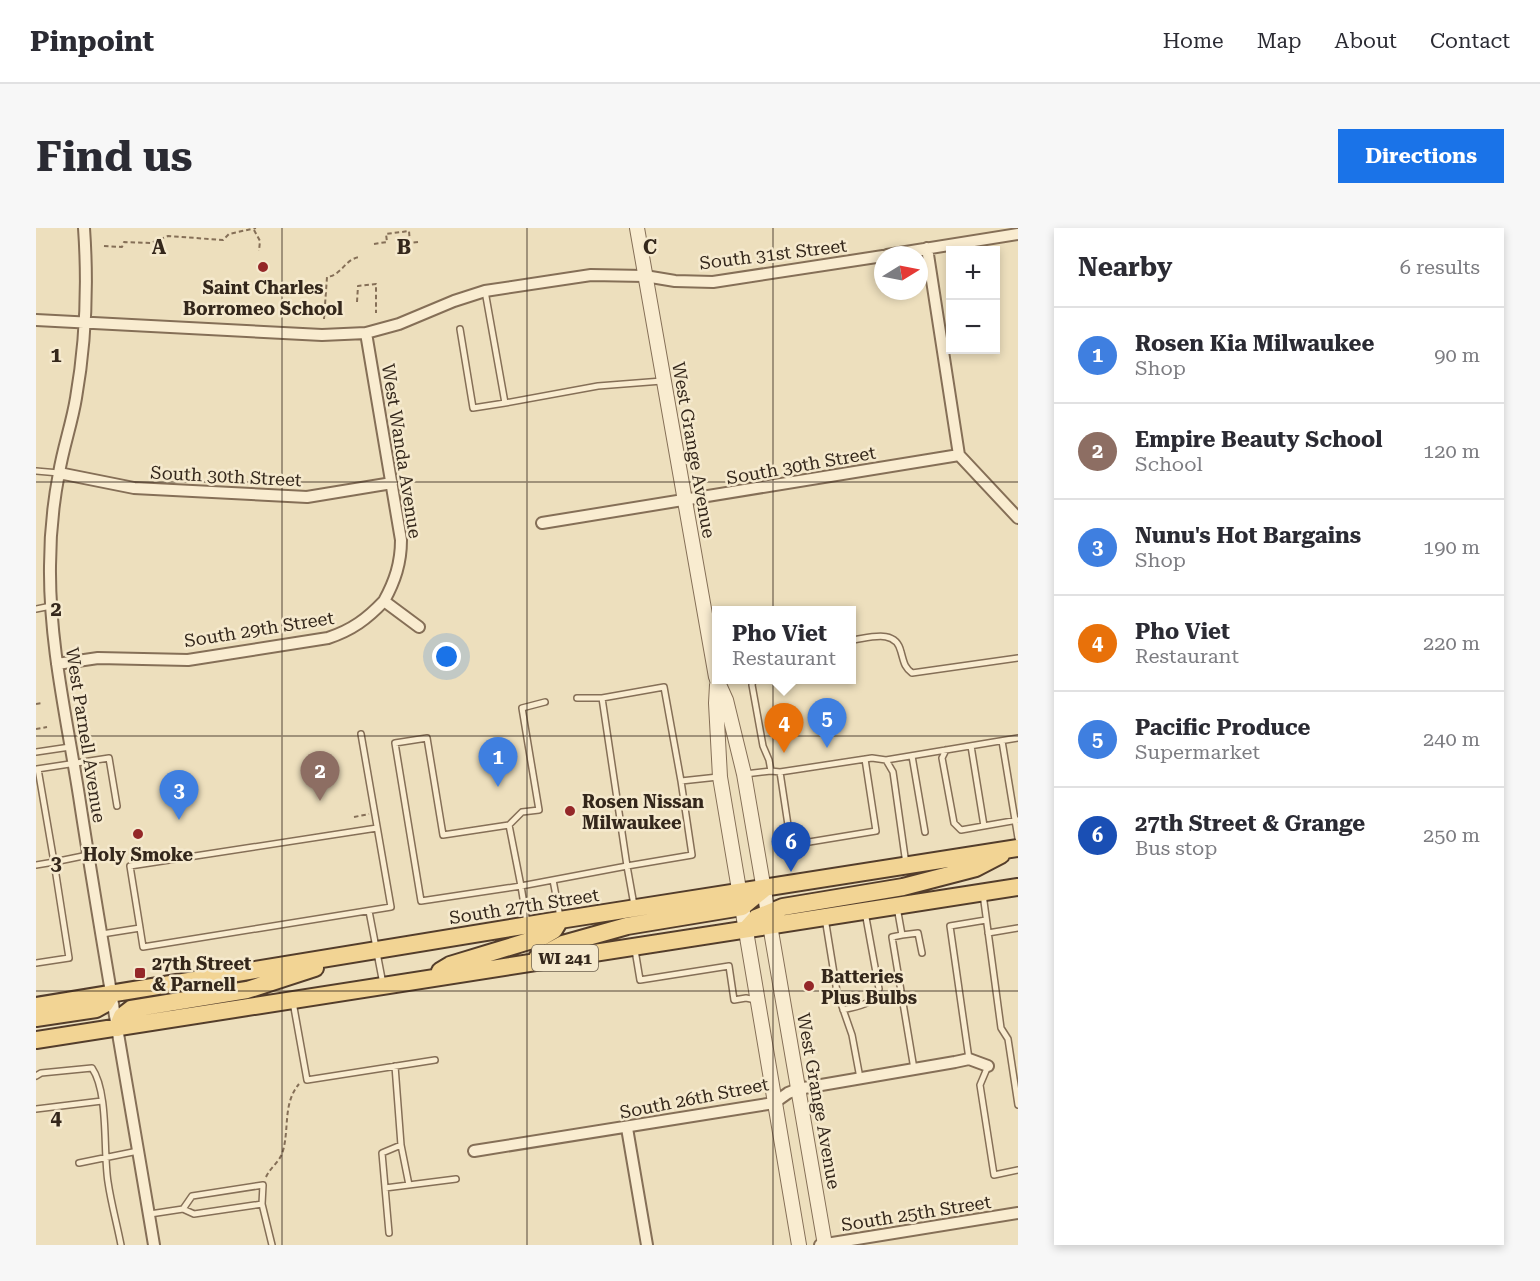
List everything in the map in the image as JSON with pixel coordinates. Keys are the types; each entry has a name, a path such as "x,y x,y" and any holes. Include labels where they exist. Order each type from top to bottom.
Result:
{"main road":[{"path":"526,964 563,945 627,926 741,899 765,888 906,866 1016,845"},
{"path":"770,918 783,906 903,887 976,868 1016,845"},
{"name":"WI 241","path":"36,1040 634,948 746,929 770,918 825,917 1018,886"},
{"name":"South 27th Street","path":"36,1006 527,925 634,909 741,899"},
{"path":"426,979 450,965 542,937 554,930 560,920"},
{"path":"117,1028 122,1016 131,1009 247,990 356,953"},
{"path":"36,1018 96,1009 105,1004 112,993"}],"street":[{"name":"West Parnell Avenue","path":"84,228 87,266 86,324 76,400 59,473 52,520 51,606 57,664 154,1245"},
{"name":"West Grange Avenue","path":"637,228 712,651"},
{"name":"South 31st Street","path":"928,248 1018,234"},
{"path":"928,254 959,455 1018,518"},
{"name":"South 31st Street","path":"36,320 322,335 366,333 399,324 485,291 591,275 645,276 675,281 713,282 874,257"},
{"name":"West Wanda Avenue","path":"366,333 401,540 401,557 395,580 384,601"},
{"name":"South 30th Street","path":"542,523 959,455"},
{"name":"South 30th Street","path":"59,473 134,488 308,497 392,483"},
{"path":"384,601 419,627"},
{"name":"South 29th Street","path":"57,664 99,658 188,660 328,638 348,631 366,620 384,601"},
{"name":"West Grange Avenue","path":"716,684 720,777 799,1245"},
{"name":"West Grange Avenue","path":"720,684 744,774 765,888 823,1245"},
{"path":"720,777 744,774"},
{"path":"758,1000 784,997"},
{"name":"South 26th Street","path":"474,1151 774,1103 798,1089 969,1059 988,1066"},
{"path":"627,1128 647,1245"},
{"name":"South 25th Street","path":"823,1245 1018,1213"}],"lane":[{"path":"485,291 505,403"},
{"path":"460,330 473,408 598,386 664,381"},
{"path":"36,471 59,473"},
{"path":"36,609 51,606"},
{"path":"856,639 887,635 901,648 904,667 912,673 1018,658"},
{"path":"752,684 763,746 771,771"},
{"path":"545,702 522,708 539,810 522,812 509,825 443,835 427,738 395,743 420,901 521,886 692,855 664,687 602,698 577,698"},
{"path":"602,698 634,909"},
{"path":"361,734 391,907 143,947 130,866 377,828"},
{"path":"744,774 780,772 865,759 886,760 1018,738"},
{"path":"1002,741 1017,820 1016,845"},
{"path":"971,746 984,826"},
{"path":"36,752 71,747"},
{"path":"946,750 942,758 954,823 961,830 1017,820"},
{"path":"912,756 925,832"},
{"path":"36,963 69,958 37,769 109,758 117,806"},
{"path":"780,772 791,845 876,831 865,759"},
{"path":"886,760 893,772 906,866"},
{"path":"681,781 720,777"},
{"path":"509,825 527,925"},
{"path":"36,865 88,855"},
{"path":"553,880 560,920"},
{"path":"983,892 1001,1028 1008,1039 1018,1105"},
{"path":"897,906 902,935"},
{"path":"369,910 383,986"},
{"path":"843,1010 867,1003 878,995 879,989 865,911"},
{"path":"825,917 837,992 852,1035 860,1078"},
{"path":"969,1059 951,926 986,920"},
{"path":"102,934 140,928"},
{"path":"988,933 1018,928"},
{"path":"915,1068 891,937 918,933 922,953"},
{"path":"634,948 640,980 729,966 734,1000 746,998 758,1000"},
{"path":"293,1000 307,1080 435,1060"},
{"path":"395,1066 401,1145 409,1185"},
{"path":"988,1066 980,1085 994,1174 1018,1170"},
{"path":"36,1076 41,1073 92,1068 97,1076 102,1101 108,1180 121,1245"},
{"path":"36,1109 102,1101"},
{"path":"389,1233 382,1153 401,1145"},
{"path":"79,1163 138,1151"},
{"path":"385,1188 456,1179"},
{"path":"183,1209 192,1196 263,1185 262,1204 272,1245"},
{"path":"149,1214 183,1209 194,1214 262,1204"}],"path":[{"path":"104,246 122,247 124,242 151,243 168,236 223,240 229,234 255,229 260,241 259,251"},
{"path":"374,244 387,242 386,234 409,231 410,243 418,242"},
{"path":"324,319 327,277 335,276 350,260 359,257"},
{"path":"357,302 358,286 376,284 376,313"},
{"path":"36,704 43,703"},
{"path":"36,729 47,727"},
{"path":"354,817 375,813"},
{"path":"106,859 119,858"},
{"path":"263,1185 268,1171 277,1164 282,1154 287,1111 295,1089 307,1080"}],"place":[{"name":"Saint Charles Borromeo School","path":"263,267"},
{"name":"Pacific Produce","path":"827,748"},
{"name":"Pho Viet","path":"784,753"},
{"name":"Rosen Kia Milwaukee","path":"498,787"},
{"name":"Empire Beauty School","path":"320,801"},
{"name":"Rosen Nissan Milwaukee","path":"570,811"},
{"name":"Nunu's Hot Bargains","path":"179,820"},
{"name":"Holy Smoke","path":"138,834"},
{"name":"27th Street & Grange","path":"791,872"},
{"name":"27th Street & Parnell","path":"140,973"},
{"name":"Batteries Plus Bulbs","path":"809,986"}]}
